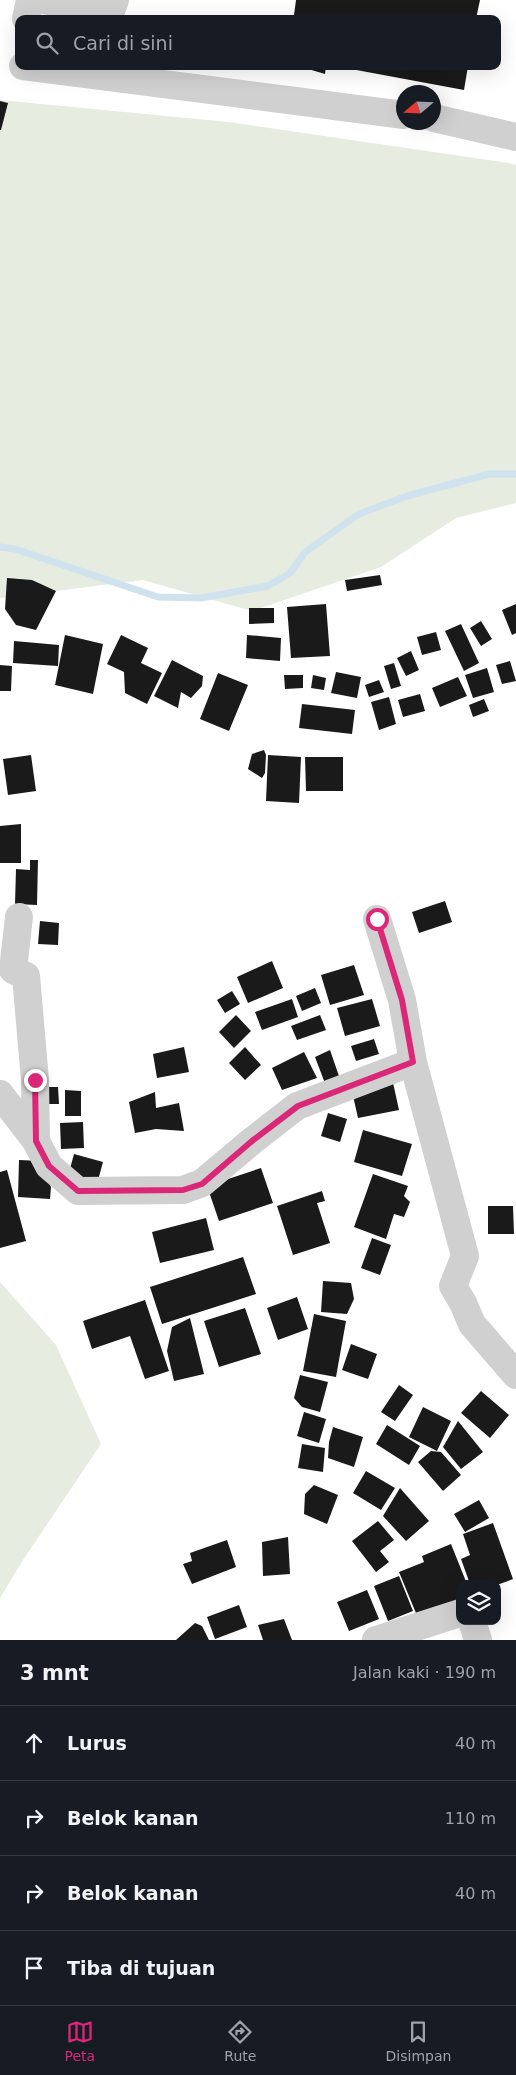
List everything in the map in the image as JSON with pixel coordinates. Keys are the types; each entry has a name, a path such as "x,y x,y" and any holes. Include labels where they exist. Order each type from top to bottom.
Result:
{"street":[{"path":"27,15 30,0"},
{"path":"44,0 106,15 110,14 114,0"},
{"path":"67,70 396,114"},
{"path":"441,120 516,137"},
{"path":"20,917 14,970 26,976 35,1080 36,1141"},
{"path":"377,919 402,1000 413,1062 465,1256 454,1286 472,1324 516,1375"},
{"path":"0,1094 36,1141 49,1166 78,1191 183,1190 202,1184 252,1141 298,1106 413,1062"},
{"path":"376,1640 456,1614"},
{"path":"473,1625 478,1640"}],"shaded area":[{"path":"0,100 228,122 516,165 516,503 456,518 381,567 252,611 143,580 0,598"},
{"path":"0,1282 56,1345 101,1444 23,1560 0,1598"}],"building":[{"path":"296,0 480,0 477,15 294,15"},
{"path":"312,70 326,70 325,74"},
{"path":"356,70 467,70 464,90"},
{"path":"0,101 8,103 1,130 0,130"},
{"path":"380,575 382,585 347,591 345,580"},
{"path":"7,578 32,580 56,591 36,630 16,625 5,609"},
{"path":"326,604 330,656 291,658 287,607"},
{"path":"516,604 516,633 512,635 502,610"},
{"path":"249,608 274,608 274,623 249,624"},
{"path":"481,621 492,639 481,646 470,628"},
{"path":"461,624 479,663 464,671 445,631"},
{"path":"436,632 441,650 422,655 417,637"},
{"path":"65,635 103,644 93,694 55,685"},
{"path":"121,635 148,648 141,663 162,673 147,704 125,693 124,672 107,664"},
{"path":"247,635 281,638 280,661 246,658"},
{"path":"14,641 59,645 58,666 13,663"},
{"path":"411,651 419,670 406,676 397,658"},
{"path":"172,660 203,676 202,686 191,698 181,692 178,708 154,696"},
{"path":"510,661 516,681 502,684 496,665"},
{"path":"394,663 401,686 391,689 384,666"},
{"path":"0,665 12,666 11,691 0,691"},
{"path":"487,668 494,692 473,698 465,675"},
{"path":"336,672 361,677 357,698 331,693"},
{"path":"218,673 248,685 229,731 200,719"},
{"path":"284,675 303,675 303,688 285,689"},
{"path":"313,675 326,678 324,690 311,688"},
{"path":"458,677 467,696 440,707 432,688"},
{"path":"379,680 384,692 369,697 365,685"},
{"path":"420,694 425,711 403,717 398,700"},
{"path":"389,697 396,724 379,730 371,702"},
{"path":"484,699 489,711 473,717 469,705"},
{"path":"302,704 355,710 352,734 299,728"},
{"path":"264,750 266,755 265,773 262,778 248,769 252,754"},
{"path":"31,755 36,791 8,795 3,759"},
{"path":"268,755 301,757 299,803 266,801"},
{"path":"305,757 343,757 343,791 306,791"},
{"path":"21,824 21,863 0,863 0,826"},
{"path":"30,860 38,860 37,905 15,904 16,869 30,870"},
{"path":"445,901 452,922 419,933 412,912"},
{"path":"40,921 59,923 58,945 38,944"},
{"path":"272,961 283,988 248,1003 237,977"},
{"path":"354,965 364,995 330,1005 321,975"},
{"path":"315,988 321,1003 302,1011 296,996"},
{"path":"232,991 240,1004 225,1013 217,1000"},
{"path":"292,999 298,1017 262,1030 255,1012"},
{"path":"372,999 380,1026 345,1036 337,1008"},
{"path":"236,1015 251,1031 234,1048 219,1032"},
{"path":"320,1015 326,1030 297,1040 291,1026"},
{"path":"374,1039 379,1054 356,1061 351,1046"},
{"path":"184,1047 189,1072 157,1078 153,1054"},
{"path":"245,1047 261,1065 245,1080 229,1063"},
{"path":"330,1050 340,1079 326,1086 315,1057"},
{"path":"304,1052 317,1078 282,1090 272,1068"},
{"path":"392,1078 399,1110 358,1118 351,1087"},
{"path":"44,1087 58,1087 59,1104 44,1104"},
{"path":"65,1090 81,1091 81,1116 65,1116"},
{"path":"155,1092 156,1108 179,1103 184,1131 156,1129 135,1133 129,1102"},
{"path":"328,1113 347,1119 340,1142 321,1136"},
{"path":"83,1122 84,1148 61,1149 60,1123"},
{"path":"363,1130 412,1144 402,1176 354,1162"},
{"path":"74,1154 103,1162 97,1184 68,1176"},
{"path":"19,1160 41,1161 51,1187 50,1199 18,1197"},
{"path":"261,1168 273,1203 219,1221 207,1186"},
{"path":"7,1170 26,1241 0,1248 0,1172"},
{"path":"373,1174 408,1186 404,1196 410,1202 404,1217 394,1214 386,1239 354,1227"},
{"path":"322,1191 325,1201 317,1203 330,1243 293,1255 277,1206"},
{"path":"488,1206 513,1206 514,1234 488,1234"},
{"path":"206,1218 214,1250 160,1263 152,1232"},
{"path":"372,1238 391,1245 380,1275 361,1268"},
{"path":"243,1257 256,1294 162,1324 150,1287"},
{"path":"323,1281 351,1283 354,1299 347,1314 321,1312"},
{"path":"297,1297 308,1329 278,1340 267,1308"},
{"path":"145,1300 169,1371 145,1379 130,1336 92,1349 83,1321"},
{"path":"245,1308 261,1354 219,1367 204,1321"},
{"path":"314,1314 346,1321 336,1377 303,1371"},
{"path":"190,1318 204,1374 174,1381 167,1351 172,1327"},
{"path":"351,1344 377,1354 368,1379 342,1370"},
{"path":"300,1375 328,1382 320,1412 302,1407 294,1398"},
{"path":"399,1385 413,1395 395,1421 381,1412"},
{"path":"481,1391 509,1415 490,1438 461,1413"},
{"path":"423,1407 451,1421 437,1451 409,1437"},
{"path":"304,1412 326,1419 319,1443 297,1436"},
{"path":"458,1421 483,1452 461,1469 443,1447"},
{"path":"387,1425 420,1446 409,1465 376,1444"},
{"path":"333,1427 363,1437 354,1467 328,1458 329,1442"},
{"path":"302,1444 325,1448 323,1472 298,1468"},
{"path":"431,1451 441,1452 461,1475 443,1491 418,1462"},
{"path":"366,1471 395,1488 381,1510 353,1493"},
{"path":"314,1485 338,1495 327,1524 304,1514 305,1494"},
{"path":"400,1488 429,1521 406,1541 383,1516"},
{"path":"479,1500 489,1518 465,1532 454,1514"},
{"path":"378,1521 394,1540 380,1551 389,1562 376,1572 352,1541"},
{"path":"493,1523 513,1579 501,1584 501,1580 469,1580 461,1559 470,1555 463,1534"},
{"path":"288,1537 290,1574 263,1576 262,1542"},
{"path":"227,1540 236,1567 192,1584 183,1564 192,1561 190,1553"},
{"path":"451,1544 465,1580 456,1580 456,1602 418,1618 399,1572 424,1562 422,1556"},
{"path":"399,1576 413,1611 388,1621 374,1586"},
{"path":"367,1590 379,1619 349,1631 337,1602"},
{"path":"239,1605 247,1627 215,1639 207,1617"},
{"path":"284,1619 292,1640 263,1640 258,1625"},
{"path":"195,1623 202,1626 209,1640 176,1640"}],"waterway":[{"path":"0,547 15,549 158,597 201,598 268,586 290,573 305,552 359,514 407,496 489,474 516,474"}],"route":[{"path":"35,1080 36,1141 49,1166 78,1191 183,1190 202,1184 252,1141 298,1106 413,1062 402,1000 377,919"}]}
